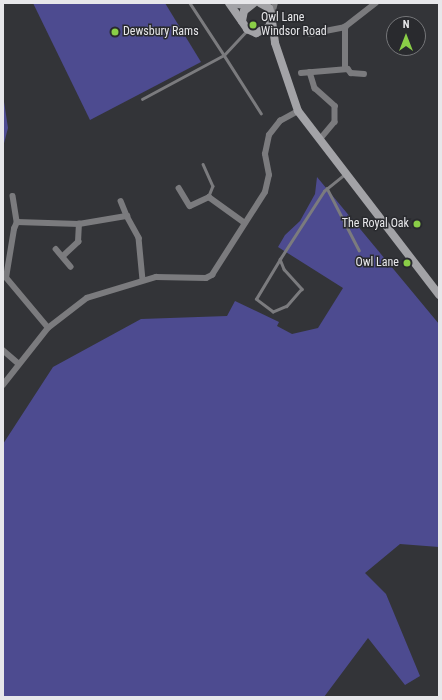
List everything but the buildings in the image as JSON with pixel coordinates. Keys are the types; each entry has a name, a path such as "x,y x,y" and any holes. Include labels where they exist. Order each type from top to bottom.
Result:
{"main road":[{"path":"229,3 248,30 256,33 263,31 272,18"},
{"path":"233,3 251,4"},
{"path":"260,3 269,8 272,18 275,43 298,111 345,174 366,197 439,295"},
{"path":"242,21 244,11 251,4"},
{"path":"263,31 275,43"}],"street":[{"path":"272,18 275,3"},
{"path":"310,34 345,27 376,3"},
{"path":"345,27 345,69"},
{"path":"301,73 345,69 351,73 364,74"},
{"path":"310,72 314,88 335,106 335,122 320,140"},
{"path":"3,385 18,363 48,328 87,298 156,277 206,278 212,276 268,183 266,154 269,135 280,121 298,111"},
{"path":"179,188 190,206 209,197 245,223"},
{"path":"13,196 17,222 14,229 6,278 48,328"},
{"path":"121,200 127,216 139,238 144,280"},
{"path":"17,222 79,224 127,216"},
{"path":"63,256 78,242 79,224"},
{"path":"56,249 71,267"},
{"path":"3,350 18,363"}],"lane":[{"path":"190,3 261,112"},
{"path":"142,99 224,55 248,30"},
{"path":"203,164 212,186 209,197"},
{"path":"280,259 284,269 302,289 287,306 273,312 256,299 280,259 327,188 345,174"},
{"path":"327,188 359,250"}],"shaded area":[{"name":"Dewsbury Rams","path":"33,3 165,3 201,62 90,120"},
{"path":"3,95 8,128 3,147"},
{"path":"317,177 439,324 439,547 400,544 365,573 386,594 420,676 405,685 368,638 324,697 3,697 3,444 53,367 141,319 227,316 235,301 279,322 277,326 292,334 318,328 343,288 278,247 285,235 300,221 315,194"}],"place":[{"name":"Owl Lane Windsor Road","path":"253,25"},
{"name":"Dewsbury Rams","path":"115,32"},
{"name":"The Royal Oak","path":"417,224"},
{"name":"Owl Lane","path":"407,263"}]}
